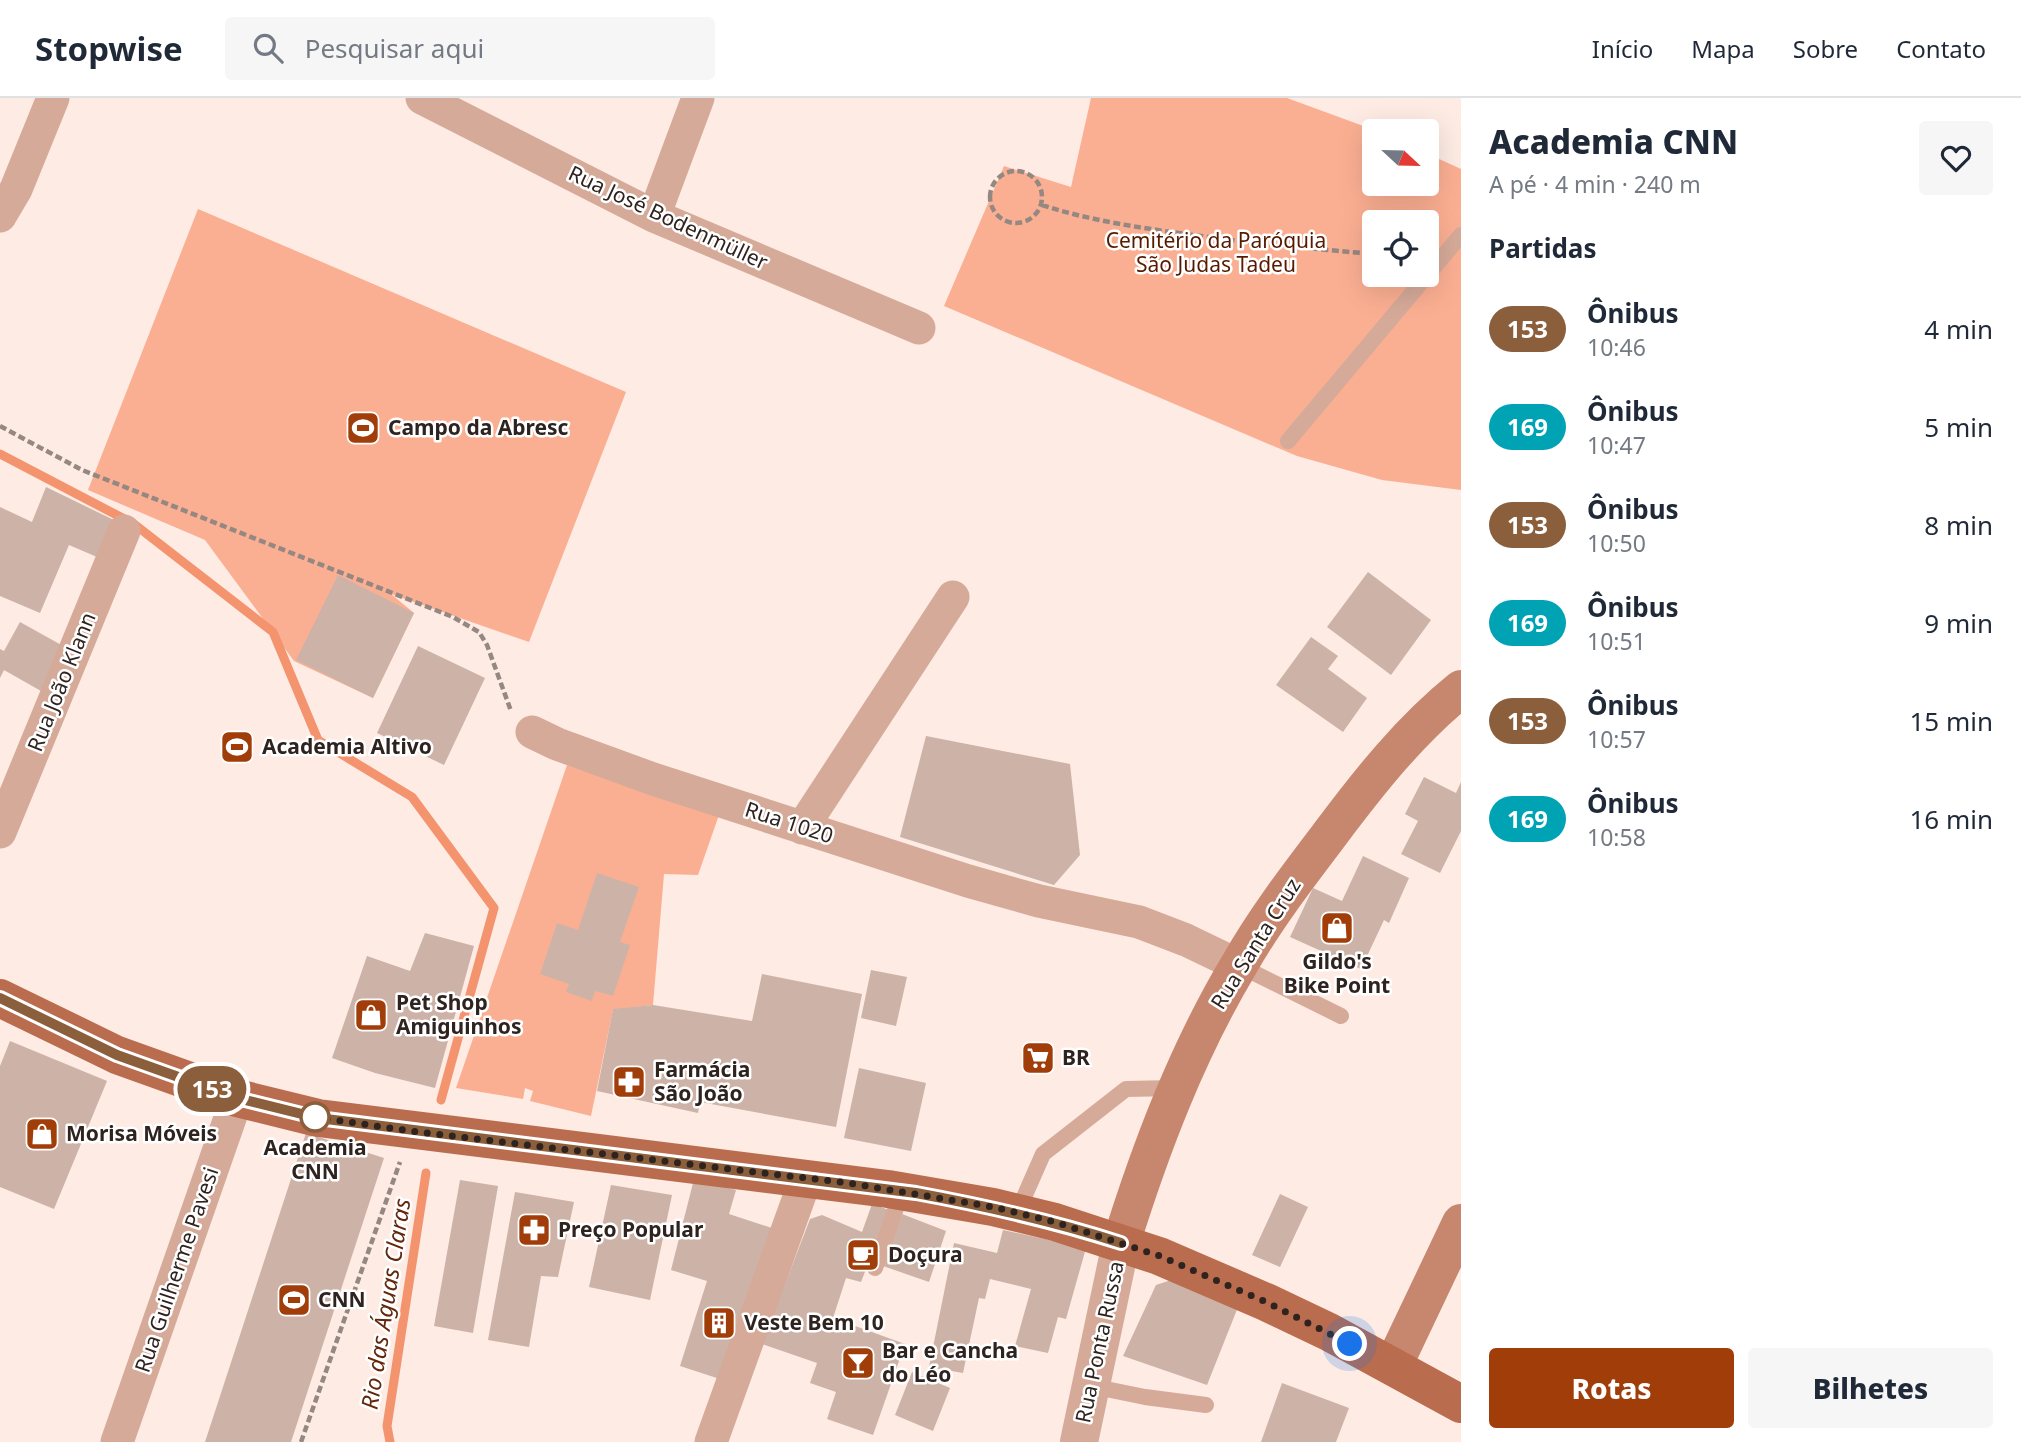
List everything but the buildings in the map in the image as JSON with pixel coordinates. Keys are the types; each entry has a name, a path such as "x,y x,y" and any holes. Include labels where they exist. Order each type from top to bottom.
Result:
{"main road":[{"name":"Rua Santa Cruz","path":"1121,1243 1141,1180 1177,1088 1238,965 1294,881 1363,789 1457,688"},
{"path":"3,1009 117,1055 237,1098 318,1118 902,1191 1055,1222 1160,1256 1266,1302 1393,1366 1461,1404"},
{"path":"1393,1366 1461,1223"}],"street":[{"path":"0,216 16,189 52,98"},
{"name":"Rua José Bodenmüller","path":"422,98 654,216 919,328"},
{"path":"654,216 698,98"},
{"name":"Rua João Klann","path":"0,832 124,531"},
{"path":"802,828 953,597"},
{"name":"Rua 1020","path":"532,732 557,744 653,779 968,881 1040,901 1139,922 1186,940 1238,965"},
{"name":"Rua Guilherme Pavesi","path":"117,1442 237,1098"},
{"path":"711,1442 806,1178"},
{"name":"Rua Ponta Russa","path":"1079,1442 1121,1243"}],"lane":[{"path":"1289,442 1461,235"},
{"path":"1238,965 1341,1016"},
{"path":"1017,1213 1043,1153 1126,1090 1177,1088"},
{"path":"875,1269 902,1191"},
{"path":"1091,1386 1206,1405"}],"path":[{"path":"1024,171 1031,174 1042,188 1042,205 1031,219 1014,223 1005,221 992,209 990,191 993,183 1006,172 1024,171"},
{"path":"1042,205 1074,215 1157,230 1362,253"},
{"path":"0,426 82,470 453,617 479,632 496,665 510,710 532,732"},
{"path":"301,1442 390,1196 410,1131"}],"green space":[{"name":"Cemitério da Paróquia São Judas Tadeu","path":"1091,98 1287,98 1362,126 1362,196 1439,196 1439,159 1461,169 1461,490 1382,480 1297,456 944,306 1004,166 1071,187"},
{"name":"Campo da Abresc","path":"198,209 626,392 529,642 391,594 414,613 373,698 294,661 205,540 88,490"},
{"path":"567,765 719,815 698,875 664,874 653,1005 613,1010 591,1116 530,1101 533,1091 525,1088 523,1099 456,1088"}],"waterway":[{"name":"Rio das Águas Claras","path":"0,454 134,524 273,632 318,740 412,797 494,908 441,1100"},
{"name":"Rio das Águas Claras","path":"390,1442 387,1426 426,1173"}],"bus line":[{"name":"153","path":"0,998 117,1055 172,1076 237,1098 318,1118 916,1193 1055,1222 1121,1243"}],"place":[{"name":"Campo da Abresc","path":"363,428"},
{"name":"Academia Altivo","path":"237,747"},
{"name":"Gildo's Bike Point","path":"1337,928"},
{"name":"Pet Shop Amiguinhos","path":"371,1015"},
{"name":"BR","path":"1038,1058"},
{"name":"Farmácia São João","path":"629,1082"},
{"name":"Academia CNN","path":"315,1117"},
{"name":"Morisa Móveis","path":"42,1134"},
{"name":"Preço Popular","path":"534,1230"},
{"name":"Doçura","path":"863,1255"},
{"name":"CNN","path":"294,1300"},
{"name":"Veste Bem 10","path":"719,1323"},
{"name":"Bar e Cancha do Léo","path":"858,1363"}],"route":[{"path":"315,1117 410,1131 848,1183 993,1207 1055,1222 1160,1256 1266,1302 1350,1344"}]}
